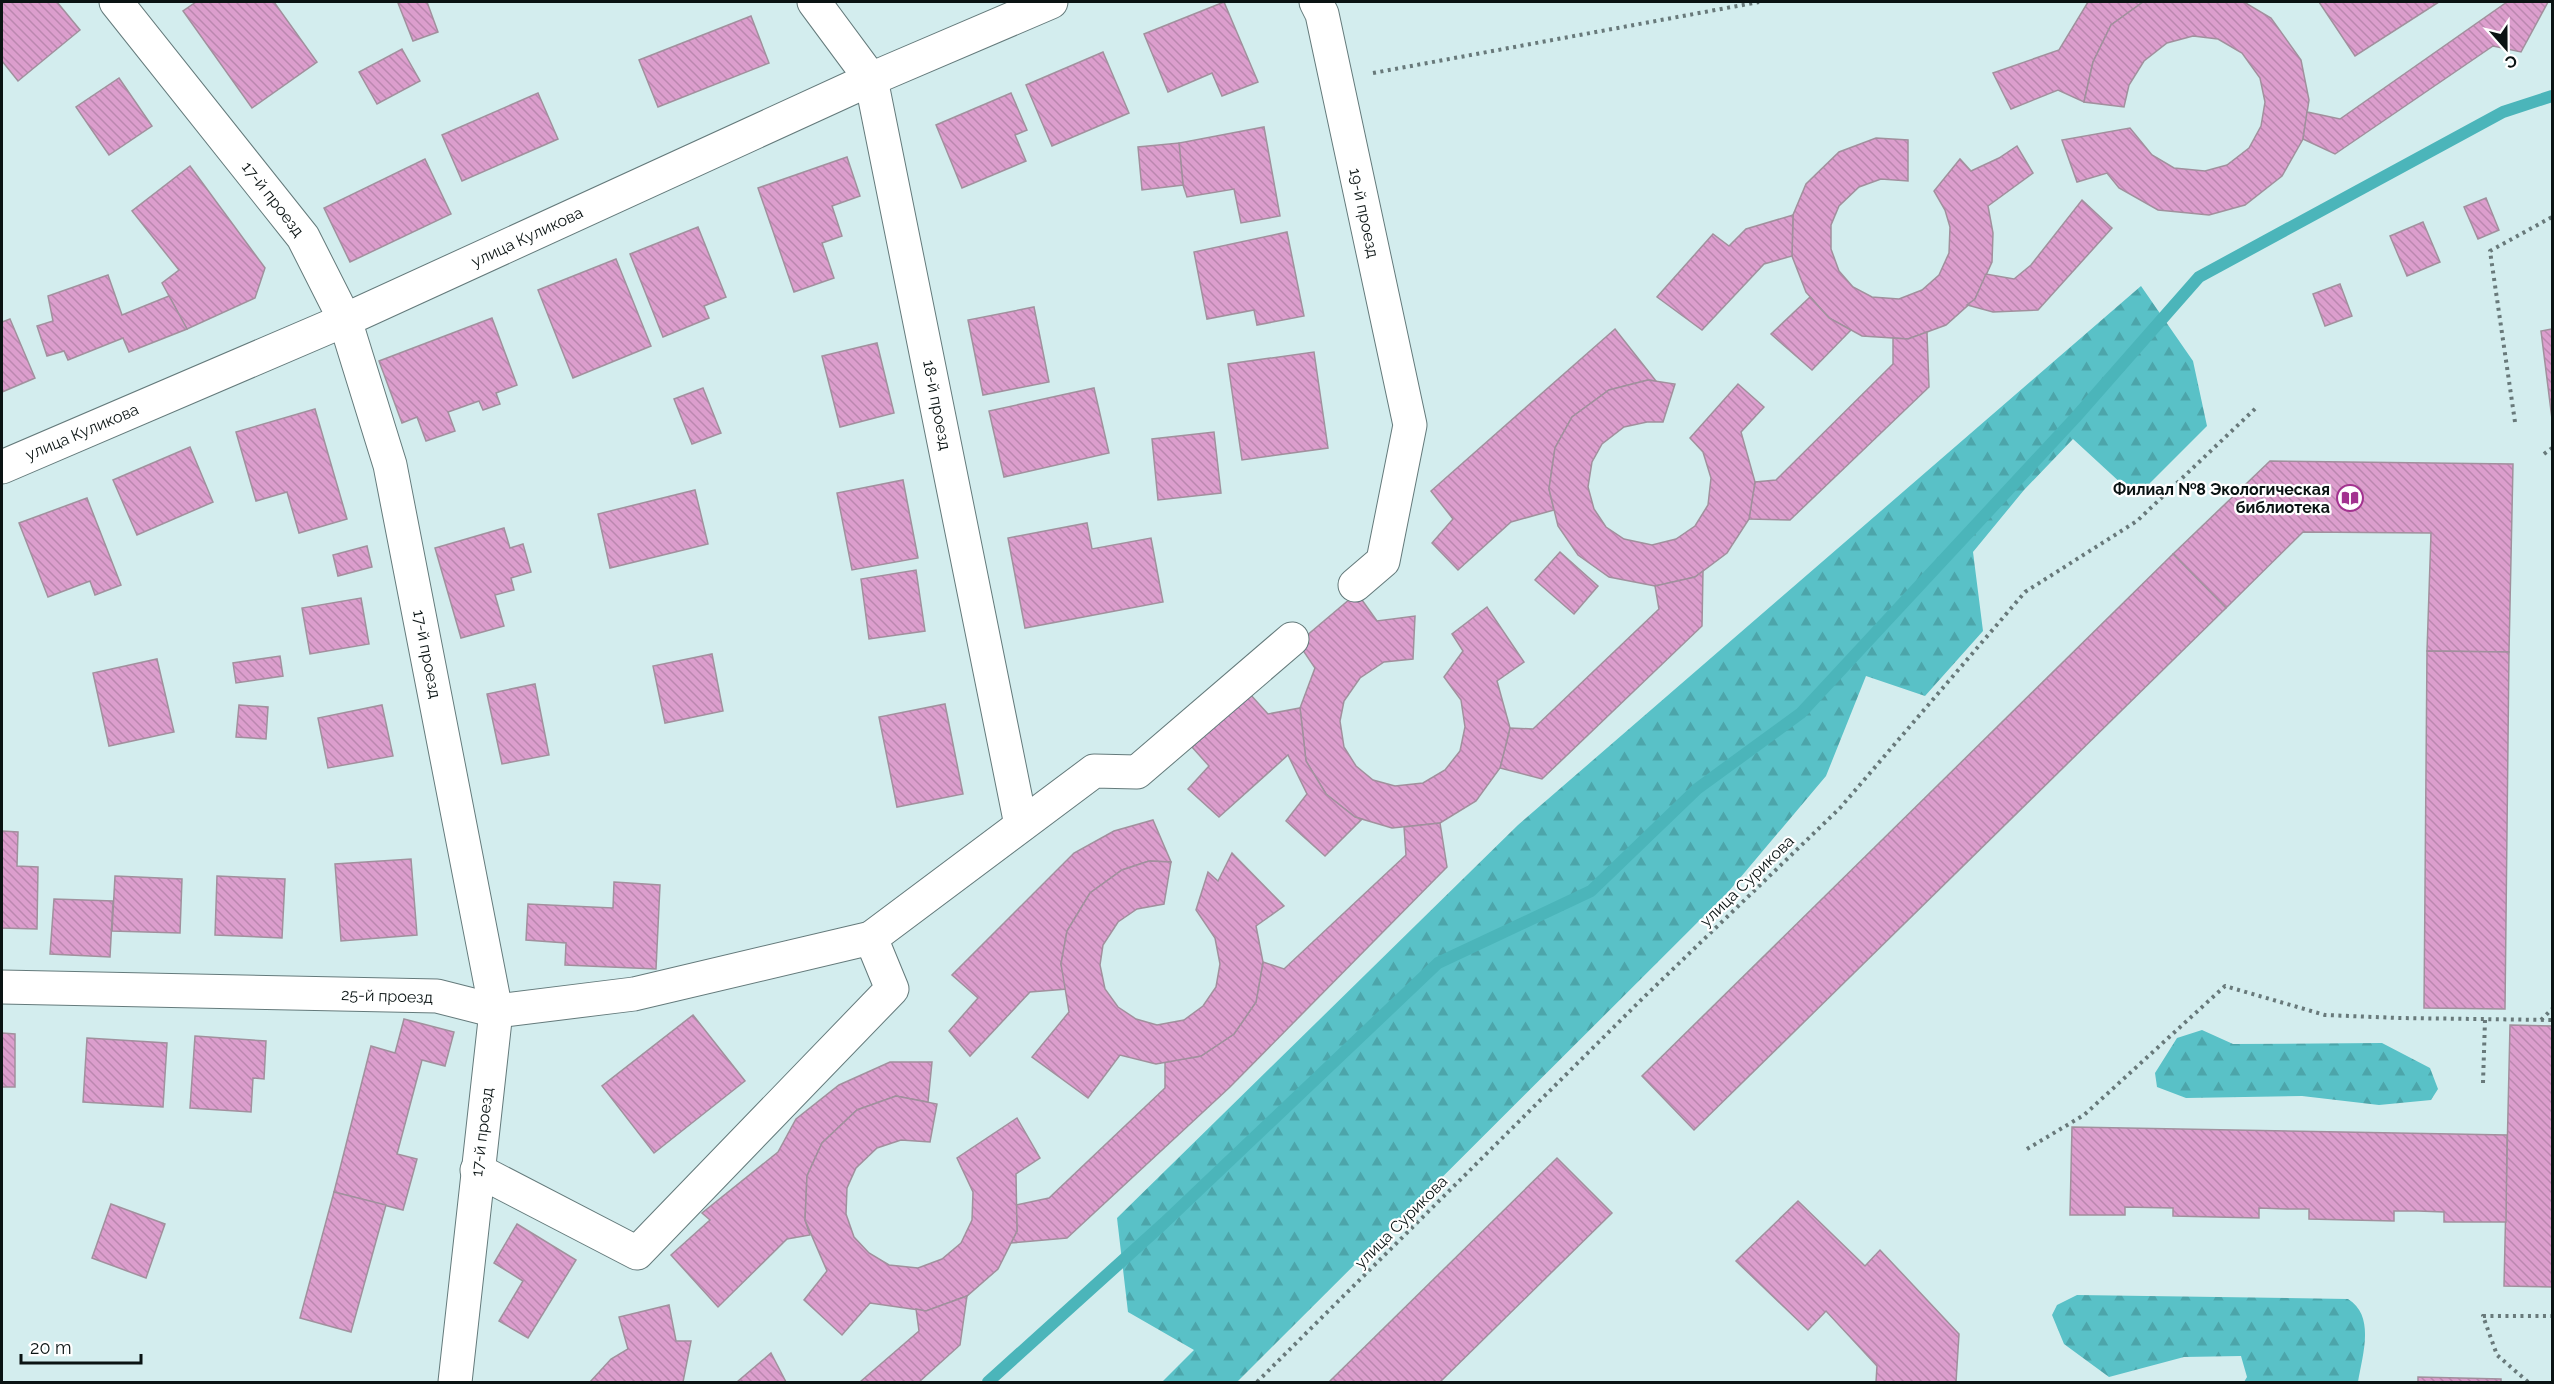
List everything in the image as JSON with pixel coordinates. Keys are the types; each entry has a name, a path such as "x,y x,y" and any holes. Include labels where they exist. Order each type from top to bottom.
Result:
{"street":[{"name":"17-й проезд","path":"116,2 303,237 345,320 390,465 496,1011 477,1170 456,1383"},
{"name":"18-й проезд","path":"814,2 871,79 1021,825"},
{"name":"улица Куликова","path":"2,466 345,320 871,79 1051,2"},
{"name":"19-й проезд","path":"1316,2 1322,14 1410,425 1383,561 1354,585"},
{"path":"477,1170 637,1253 892,990 872,938 1094,771 1137,772 1292,639"},
{"name":"25-й проезд","path":"2,987 437,996 496,1011 634,994 872,938"}],"path":[{"path":"1336,80 1759,2"},
{"path":"2515,422 2490,251 2553,217"},
{"name":"улица Сурикова","path":"1257,1383 1643,998 1840,808 2025,592 2137,521 2258,406"},
{"path":"2544,454 2553,448"},
{"path":"2027,1149 2084,1114 2225,986 2325,1015 2553,1020"},
{"path":"2541,1020 2553,1009"},
{"path":"2483,1083 2485,1020"},
{"path":"2528,1383 2497,1355 2483,1316 2553,1316"}],"green space":[{"path":"2141,286 2193,361 2207,426 2136,497 2073,439 2024,490 1973,552 1983,631 1925,696 1866,676 1826,776 1729,891 1237,1382 1162,1382 1194,1350 1128,1312 1117,1218 1518,825"},
{"path":"2202,1030 2233,1044 2382,1043 2430,1068 2438,1089 2431,1100 2379,1105 2302,1096 2186,1098 2157,1087 2155,1073 2177,1038"},
{"path":"2077,1295 2348,1299 2357,1306 2365,1326 2364,1349 2358,1382 2244,1382 2247,1377 2241,1356 2184,1357 2109,1377 2064,1344 2052,1315 2057,1305"}],"building":[{"path":"2,2 57,2 80,30 18,81 2,61"},
{"path":"196,2 274,2 317,62 252,108 183,11"},
{"path":"427,2 438,32 413,41 398,3"},
{"path":"1224,2 1258,82 1222,96 1212,73 1168,92 1144,34"},
{"path":"2088,2 2143,2 2111,25 2093,62 2084,102 2058,90 2011,109 1993,73 2059,50"},
{"path":"2143,2 2244,2 2271,18 2301,60 2309,100 2303,139 2282,176 2245,205 2209,215 2158,210 2119,188 2107,173 2077,182 2062,140 2130,128 2152,155 2174,168 2205,171 2227,165 2249,148 2261,126 2265,102 2260,78 2242,53 2218,39 2193,36 2167,43 2144,61 2129,85 2124,107 2084,102 2093,62 2111,25"},
{"path":"2319,2 2439,2 2355,56"},
{"path":"2507,2 2548,2 2521,52 2493,46 2335,154 2303,139 2307,112 2340,119"},
{"path":"751,16 769,63 658,107 639,60"},
{"path":"402,49 420,81 377,104 359,72"},
{"path":"1103,52 1129,113 1052,146 1026,85"},
{"path":"119,78 152,126 109,155 76,107"},
{"path":"538,93 558,139 462,181 442,135"},
{"path":"1011,93 1027,130 1015,135 1026,161 962,188 936,125"},
{"path":"1264,127 1280,216 1241,223 1234,189 1187,197 1183,185 1179,143"},
{"path":"1876,138 1908,140 1908,181 1881,179 1859,187 1839,206 1831,225 1831,249 1839,271 1853,287 1872,297 1899,299 1922,290 1939,275 1949,253 1950,227 1945,210 1934,191 1960,159 1971,171 1999,158 2017,146 2033,173 1988,206 1993,233 1992,262 1975,299 1946,325 1908,339 1862,336 1829,318 1806,292 1792,256 1793,215 1806,184 1839,152"},
{"path":"1179,143 1183,185 1142,190 1138,147"},
{"path":"847,157 860,196 832,206 842,236 822,243 834,278 794,292 758,188"},
{"path":"425,159 451,214 350,262 324,208"},
{"path":"190,166 265,268 255,298 187,329 162,283 179,270 132,211"},
{"path":"2486,198 2499,230 2478,239 2464,207"},
{"path":"2082,200 2112,228 2038,310 1993,312 1967,305 1975,299 1986,274 2014,279 2031,265"},
{"path":"1793,215 1792,256 1764,264 1702,330 1657,297 1713,234 1729,246 1746,229"},
{"path":"2423,222 2440,262 2407,276 2390,236"},
{"path":"698,227 726,297 704,306 709,318 663,337 630,254"},
{"path":"1287,232 1304,316 1257,325 1254,310 1207,319 1194,252"},
{"path":"616,259 651,346 573,378 538,290"},
{"path":"108,275 122,315 169,296 187,329 129,352 123,338 68,360 64,351 47,356 37,326 53,321 48,296"},
{"path":"2340,284 2352,316 2325,326 2313,294"},
{"path":"1810,297 1829,318 1851,330 1812,370 1771,334"},
{"path":"1034,307 1049,382 983,395 968,320"},
{"path":"492,318 517,385 496,393 500,404 483,410 479,401 448,412 455,431 426,441 417,417 402,423 379,361"},
{"path":"10,319 35,378 2,392 2,322"},
{"path":"1615,329 1656,381 1648,380 1609,390 1572,417 1555,448 1549,489 1554,510 1511,522 1458,570 1432,543 1453,519 1431,491"},
{"path":"2552,329 2552,419 2541,331"},
{"path":"1927,332 1929,387 1790,520 1749,519 1755,482 1776,480 1893,364 1893,338 1908,339"},
{"path":"877,343 894,413 840,427 822,356"},
{"path":"1314,352 1328,448 1242,460 1228,364"},
{"path":"1648,380 1675,384 1663,422 1647,422 1624,427 1602,444 1592,462 1588,487 1594,509 1606,527 1624,539 1652,545 1676,539 1695,526 1708,505 1711,478 1703,452 1690,438 1738,384 1764,407 1741,432 1755,482 1749,519 1727,553 1695,577 1655,586 1609,577 1578,555 1558,526 1549,489 1555,448 1572,417 1609,390"},
{"path":"703,388 721,433 692,444 674,399"},
{"path":"1094,388 1109,453 1004,477 989,411"},
{"path":"315,409 347,519 299,533 287,492 256,501 236,432"},
{"path":"1214,432 1221,493 1158,500 1152,439"},
{"path":"190,447 213,502 137,535 113,480"},
{"path":"2270,461 2513,464 2509,652 2427,651 2431,533 2303,532 2226,608 2173,554"},
{"path":"903,480 918,558 852,570 837,493"},
{"path":"695,490 708,544 610,568 598,514"},
{"path":"87,498 121,585 95,595 90,581 48,597 19,523"},
{"path":"1087,523 1092,549 1151,538 1163,602 1025,628 1008,538"},
{"path":"504,528 510,548 523,544 531,572 511,578 514,590 495,595 504,626 461,638 435,548"},
{"path":"367,546 372,567 338,576 333,555"},
{"path":"1560,552 1598,586 1574,614 1535,580"},
{"path":"2173,554 2226,608 1694,1130 1642,1076"},
{"path":"916,570 925,631 869,639 861,579"},
{"path":"1703,571 1702,626 1542,779 1500,768 1510,728 1533,729 1659,609 1655,586 1695,577"},
{"path":"1357,593 1377,621 1415,616 1413,659 1384,662 1360,678 1344,701 1340,721 1344,747 1356,766 1373,780 1395,786 1423,783 1445,770 1460,751 1465,727 1461,700 1444,677 1463,651 1452,634 1487,607 1524,662 1497,681 1510,728 1500,768 1476,801 1440,823 1392,828 1355,817 1326,794 1306,761 1300,708 1315,668 1298,643"},
{"path":"361,598 369,644 310,654 302,608"},
{"path":"2427,651 2509,652 2505,1009 2424,1008"},
{"path":"712,654 723,711 665,723 653,666"},
{"path":"280,656 283,676 236,683 233,663"},
{"path":"157,659 174,732 109,746 93,673"},
{"path":"535,684 549,755 502,764 487,694"},
{"path":"1249,693 1268,714 1300,708 1306,761 1326,794 1355,817 1362,819 1325,856 1286,821 1307,794 1288,755 1219,817 1188,789 1209,766 1192,747"},
{"path":"945,704 963,794 897,807 879,717"},
{"path":"239,705 268,707 266,739 236,737"},
{"path":"382,705 393,756 328,768 318,718"},
{"path":"1153,820 1171,862 1149,861 1122,870 1090,893 1067,931 1061,964 1067,989 1030,992 970,1056 949,1031 978,998 952,975 1074,853 1114,831"},
{"path":"1440,823 1447,867 1230,1087 1067,1238 1011,1243 1017,1231 1016,1205 1049,1198 1165,1088 1165,1062 1201,1056 1234,1034 1256,1002 1263,962 1284,969 1406,855 1404,827"},
{"path":"2,831 18,832 17,866 38,867 37,929 2,928"},
{"path":"1232,853 1284,906 1256,926 1263,962 1256,1002 1234,1034 1201,1056 1156,1064 1120,1055 1088,1098 1032,1057 1069,1012 1061,964 1067,931 1090,893 1122,870 1149,861 1171,862 1164,904 1137,909 1118,922 1103,945 1100,965 1105,989 1118,1007 1136,1019 1157,1025 1184,1020 1203,1006 1216,987 1220,964 1215,938 1196,910 1208,872 1218,881"},
{"path":"411,859 417,935 341,941 335,864"},
{"path":"115,876 182,879 180,933 112,931"},
{"path":"217,876 285,879 282,938 215,935"},
{"path":"614,882 660,885 656,969 565,965 566,943 526,940 528,904 613,908"},
{"path":"54,899 113,901 110,957 50,954"},
{"path":"693,1015 745,1081 654,1153 602,1086"},
{"path":"404,1019 454,1032 445,1066 422,1060 397,1154 417,1159 403,1210 334,1192 371,1046 395,1053"},
{"path":"2510,1025 2552,1026 2552,1287 2504,1286"},
{"path":"2,1033 15,1034 15,1087 2,1087"},
{"path":"195,1036 266,1041 264,1079 253,1078 251,1112 190,1108"},
{"path":"87,1038 167,1043 163,1107 83,1102"},
{"path":"890,1062 932,1062 928,1102 896,1096 857,1110 822,1143 807,1176 805,1220 810,1235 787,1239 718,1307 671,1255 710,1220 702,1213 778,1152 796,1119 839,1085"},
{"path":"896,1096 937,1104 930,1142 901,1140 877,1148 856,1168 847,1188 846,1214 854,1237 869,1253 889,1265 918,1268 942,1259 961,1243 972,1220 973,1192 957,1158 1017,1118 1040,1158 1016,1174 1017,1231 998,1269 967,1296 926,1311 870,1303 842,1335 804,1300 827,1271 805,1220 807,1176 822,1143 857,1110"},
{"path":"2072,1127 2507,1135 2506,1222 2444,1222 2444,1212 2418,1211 2394,1211 2394,1221 2309,1219 2309,1209 2259,1208 2259,1218 2173,1216 2173,1208 2125,1207 2125,1215 2070,1215"},
{"path":"1557,1158 1612,1213 1440,1382 1329,1382"},
{"path":"334,1192 386,1205 351,1332 300,1318"},
{"path":"1798,1201 1865,1266 1880,1250 1959,1334 1956,1382 1876,1382 1877,1366 1826,1311 1808,1330 1736,1261"},
{"path":"111,1204 165,1224 146,1278 92,1258"},
{"path":"517,1224 576,1260 528,1338 499,1321 523,1281 494,1263"},
{"path":"967,1296 960,1345 919,1382 860,1382 919,1331 916,1309 926,1311"},
{"path":"669,1305 676,1341 691,1341 683,1382 590,1382 611,1359 628,1349 619,1317"},
{"path":"771,1353 786,1382 737,1382"},
{"path":"2418,1377 2501,1379 2501,1382 2418,1382"}],"waterway":[{"path":"988,1382 1163,1224 1438,963 1591,891 1697,789 1801,713 2075,418 2199,277 2503,112 2552,96"}],"place":[{"name":"Филиал №8 Экологическая библиотека","path":"2350,498"}]}
